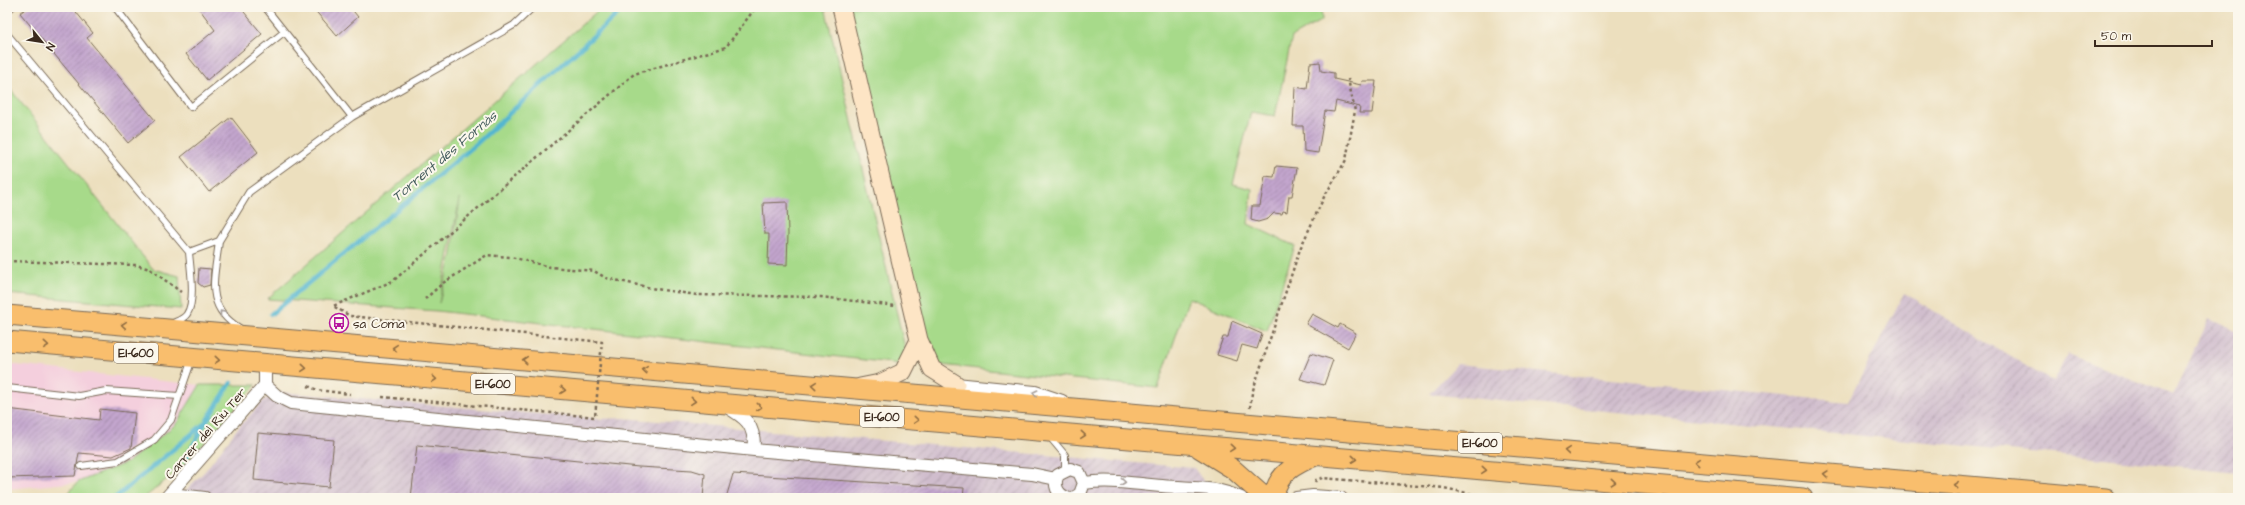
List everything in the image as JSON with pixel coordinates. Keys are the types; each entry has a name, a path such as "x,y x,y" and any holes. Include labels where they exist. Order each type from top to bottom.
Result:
{"main road":[{"name":"EI-600","path":"7,315 2106,498"},
{"name":"EI-600","path":"7,341 1803,498"},
{"path":"1193,445 1223,461 1266,496 1281,476 1300,462 1315,456"}],"street":[{"path":"841,7 891,229 919,340 932,369 956,384 1035,392 1086,409"},
{"path":"853,388 880,383 903,372 919,340"},
{"path":"265,364 265,385 278,396 291,403 754,450 1032,474 1061,475 1070,469 1079,472 1084,483 1080,494 1073,498"},
{"name":"Carrer del Riu Ter","path":"168,496 265,385"},
{"path":"720,404 740,416 752,427 754,450"},
{"path":"1061,475 1056,489 1067,498"},
{"path":"1084,483 1103,480 1163,486 1216,488 1240,498"},
{"path":"168,496 205,498"},
{"path":"1296,498 1313,496 1341,498"}],"lane":[{"path":"7,11 12,7"},
{"path":"115,7 191,107 284,32"},
{"path":"265,7 352,117"},
{"path":"253,336 230,322 220,312 215,302 213,293 219,241 249,192 352,117 514,25 533,7"},
{"path":"7,34 189,252 191,299 187,314 163,328"},
{"path":"189,252 219,241"},
{"path":"81,466 118,461 154,440 172,420 192,358"},
{"path":"7,388 79,396 106,391 179,396"},
{"path":"1044,431 1065,455 1061,475"}],"path":[{"path":"382,397 595,418 602,342 350,316 333,306 393,281 634,74 726,47 756,7"},
{"path":"1248,423 1252,392 1300,249 1324,197 1346,160 1355,111 1348,79"},
{"path":"425,299 444,283 487,255 511,257 550,267 594,271 606,278 656,289 697,295 821,297 912,308"},
{"path":"7,261 136,265 150,269 191,299"},
{"path":"1313,496 1316,480 1322,478 1444,488 1476,495 1509,498"}],"shaded area":[{"path":"1904,293 2053,382 2067,354 2173,395 2209,319 2238,332 2238,472 1429,394 1457,364 1848,402"},
{"path":"7,364 200,385 176,424 128,462 78,482 7,489"},
{"path":"280,392 599,419 623,418 1194,468 1215,497 1228,498 178,498 205,471 237,429 264,400"}],"green space":[{"path":"602,7 825,7 909,365 437,311 267,299","holes":["460,198 451,258 439,303"]},
{"path":"840,7 1321,7 1322,20 1292,37 1275,116 1251,112 1233,184 1252,189 1248,224 1295,246 1267,331 1189,298 1158,388 932,364"},
{"path":"7,85 153,269 179,276 181,309 7,294"},
{"path":"200,385 256,385 188,462 144,498 64,498 78,482 128,462 176,424"}],"building":[{"path":"28,7 72,7 93,33 87,38 155,120 128,143 20,13"},
{"path":"198,7 240,7 262,34 207,80 186,54 215,30"},
{"path":"312,7 350,7 358,17 337,36"},
{"path":"1320,62 1321,71 1334,73 1334,79 1361,85 1362,81 1376,81 1372,113 1359,113 1360,107 1336,101 1334,112 1325,111 1318,153 1304,151 1303,126 1293,126 1295,87 1307,89 1310,63"},
{"path":"231,117 258,152 209,192 181,157"},
{"path":"1276,166 1297,168 1292,196 1289,196 1287,212 1283,211 1282,214 1274,213 1268,219 1258,222 1251,220 1252,206 1260,206 1265,176 1274,177"},
{"path":"787,202 787,265 768,264 769,234 765,234 763,203"},
{"path":"199,268 211,269 210,285 203,287 198,283"},
{"path":"1312,314 1338,328 1340,324 1356,333 1348,348 1306,324"},
{"path":"1232,321 1262,334 1257,349 1242,345 1237,361 1217,355 1223,337 1228,337"},
{"path":"1311,353 1333,360 1324,385 1300,379"},
{"path":"7,409 99,420 100,409 135,413 131,448 113,456 79,453 75,476 7,478"},
{"path":"258,433 334,440 329,487 254,480"},
{"path":"417,445 639,467 692,470 705,474 703,498 411,498"},
{"path":"733,474 964,488 963,498 726,498"}],"waterway":[{"name":"Torrent des Fornàs","path":"271,314 474,146 625,7"},
{"name":"Torrent des Fornàs","path":"185,460 205,423 231,383"},
{"name":"Torrent des Fornàs","path":"115,498 205,423"}],"place":[{"name":"sa Coma","path":"339,323"}]}
